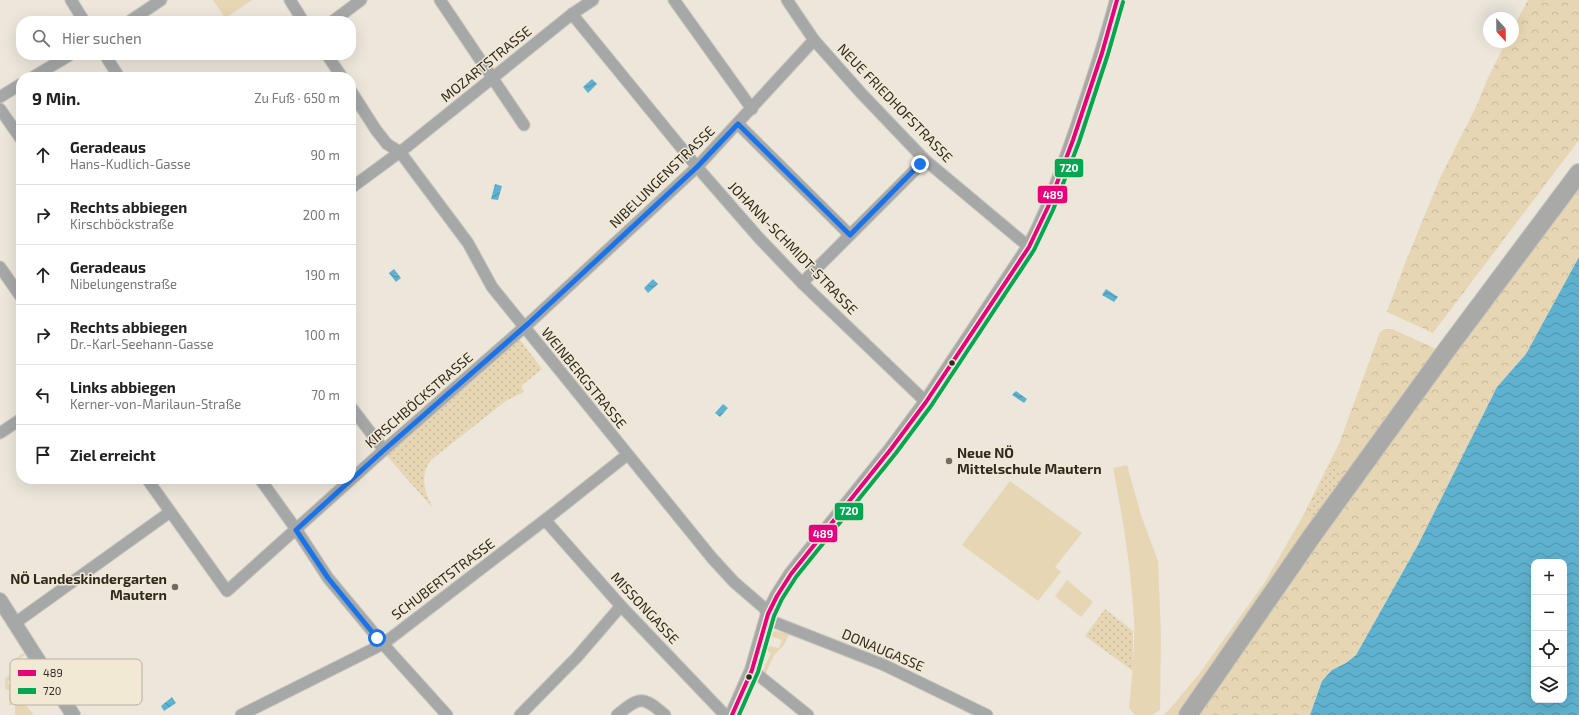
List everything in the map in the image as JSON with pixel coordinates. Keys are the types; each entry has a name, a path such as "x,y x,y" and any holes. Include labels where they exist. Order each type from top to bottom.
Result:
{"main road":[{"path":"1188,715 1312,536 1410,400 1579,173"}],"street":[{"path":"70,0 81,16"},
{"path":"137,16 161,0"},
{"path":"290,0 300,16"},
{"path":"340,16 361,0"},
{"path":"440,0 524,125"},
{"name":"MOZARTSTRASSE","path":"356,184 400,152 572,14 593,0"},
{"path":"674,0 752,109"},
{"name":"NEUE FRIEDHOFSTRASSE","path":"787,0 814,40 861,93 925,160 1029,246"},
{"path":"732,715 752,670 768,614 777,596 804,556 879,465 926,402 1029,246 1045,215 1091,89 1117,0"},
{"name":"JOHANN-SCHMIDT-STRASSE","path":"572,14 697,167 759,238 802,283 926,402"},
{"name":"NIBELUNGENSTRASSE","path":"524,328 697,167 814,40"},
{"path":"41,72 62,60"},
{"path":"108,60 116,72"},
{"path":"330,60 339,72"},
{"path":"0,97 16,87"},
{"name":"WEINBERGSTRASSE","path":"356,98 383,139 387,144 400,152 468,243 492,287 524,328 712,558 768,614"},
{"path":"0,109 16,133"},
{"path":"738,124 850,235"},
{"path":"802,283 925,160"},
{"path":"0,267 16,290"},
{"name":"KIRSCHBÖCKSTRASSE","path":"356,475 524,328"},
{"path":"356,414 384,450"},
{"path":"0,433 16,422"},
{"name":"SCHUBERTSTRASSE","path":"241,715 383,644 627,455"},
{"path":"15,623 170,512 150,484"},
{"path":"264,484 328,578 383,644 447,715"},
{"name":"KIRSCHBÖCKSTRASSE","path":"170,512 227,591 347,484"},
{"name":"MISSONGASSE","path":"545,520 621,606 726,715"},
{"path":"0,600 38,659"},
{"path":"520,715 577,656 621,606"},
{"name":"DONAUGASSE","path":"768,614 777,623 884,665 987,715"},
{"path":"752,670 808,715"},
{"path":"617,715 628,706 643,700 649,702 665,715"},
{"path":"68,705 74,715"}],"green space":[{"path":"213,0 252,0 228,16 224,16"},
{"path":"1528,0 1579,0 1579,140 1433,333 1387,312 1440,178 1478,103 1486,82 1503,48 1519,48 1519,17"},
{"path":"1579,190 1579,257 1526,354 1497,387 1418,545 1356,655 1346,663 1332,670 1322,681 1310,715 1197,715 1454,354"},
{"path":"1385,329 1392,329 1436,349 1314,520 1307,522 1303,516 1339,444 1380,332"},
{"path":"518,337 542,369 521,386 524,392 507,400 432,459 425,471 424,483 427,496 433,508 385,454"},
{"path":"1127,465 1141,515 1158,561 1161,635 1160,710 1152,715 1135,715 1129,708 1134,653 1134,620 1126,543 1113,468"},
{"path":"1329,465 1344,475 1314,518 1306,515"},
{"path":"1010,481 1082,533 1055,567 1061,572 1038,601 962,545"},
{"path":"1303,516 1307,521 1314,520 1179,715 1163,715 1169,710 1199,674 1265,582"},
{"path":"1067,580 1093,602 1081,617 1055,596"},
{"path":"1105,609 1133,631 1133,671 1085,636"},
{"path":"775,631 789,634 784,645 774,655 765,675 762,672 771,653 766,651 766,648 771,646 779,648 782,640 773,637 771,632"},
{"path":"23,653 25,655 19,659 15,659"},
{"path":"10,676 10,680 7,682 10,686 10,705 9,690 5,689 5,679"},
{"path":"15,705 26,705 33,714 32,715 15,715"}],"water":[{"path":"592,79 597,84 588,93 583,87"},
{"path":"495,184 502,186 498,200 491,199"},
{"path":"1579,257 1579,715 1310,715 1322,681 1332,670 1346,663 1356,655 1418,545 1497,387 1526,354"},
{"path":"394,269 401,278 396,282 389,273"},
{"path":"653,279 658,284 648,293 644,288"},
{"path":"1106,289 1118,297 1114,302 1102,295"},
{"path":"1016,391 1027,399 1024,403 1012,395"},
{"path":"723,404 728,408 720,417 715,413"},
{"path":"172,697 176,703 164,711 161,706"}],"transit line":[{"name":"489","path":"732,715 752,670 768,614 777,596 791,574 891,449 926,402 1029,247 1048,207 1073,140 1102,53 1117,0"},
{"name":"720","path":"739,715 758,672 774,616 782,599 796,577 896,453 931,406 1034,250 1053,210 1079,142 1108,54 1123,2"}],"place":[{"name":"Neue NÖ Mittelschule Mautern","path":"949,461"},
{"name":"NÖ Landeskindergarten Mautern","path":"175,587"}],"route":[{"path":"377,638 328,578 296,530 384,450 529,323 697,167 738,124 850,235 920,164"}]}
